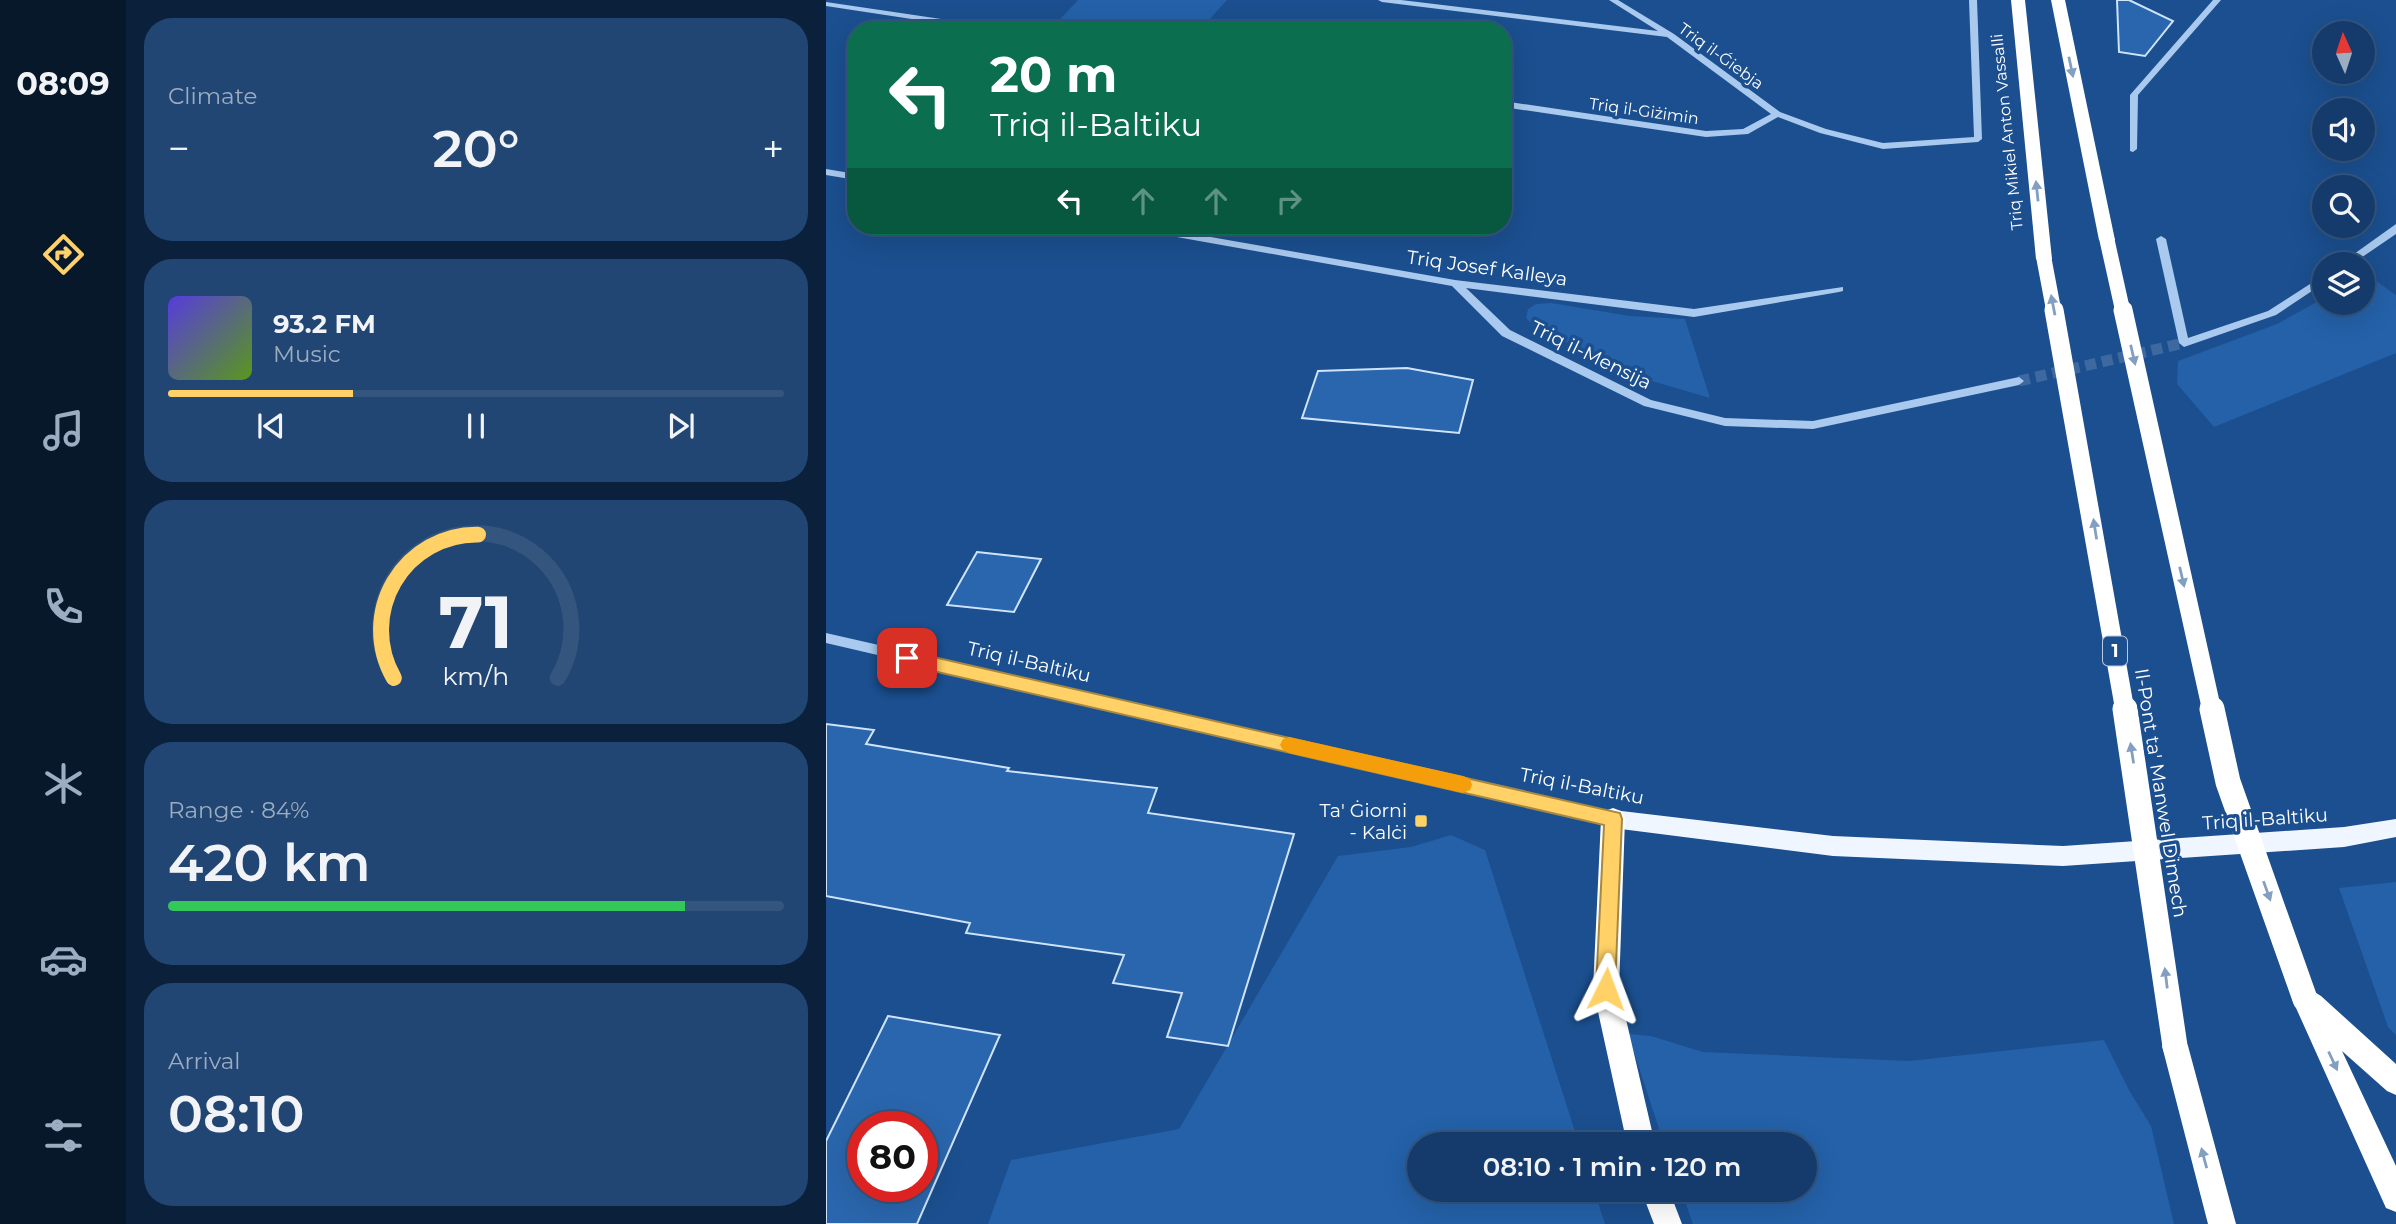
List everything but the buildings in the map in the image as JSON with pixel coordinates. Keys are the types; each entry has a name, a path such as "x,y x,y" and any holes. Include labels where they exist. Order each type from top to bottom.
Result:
{"highway":[{"name":"Triq Mikiel Anton Vassalli","path":"2018,0 2044,259"},
{"path":"2058,0 2107,240 2228,782 2305,999 2396,1198"},
{"name":"Il-Pont ta' Manwel Dimech","path":"2044,259 2093,513 2157,911 2175,1046 2222,1224"},
{"path":"1613,819 1606,989 1638,1132"},
{"path":"2305,999 2396,1082"},
{"path":"1660,1202 1668,1224"}],"main road":[{"name":"Triq il-Baltiku","path":"1613,819 1833,845 2063,856 2344,837 2396,828"}],"street":[{"path":"1382,0 1671,36"},
{"name":"Triq il-Ǵiebja","path":"1613,0 1671,36 1777,114 1823,131 1883,146 1978,139 1973,0"},
{"path":"2133,149 2134,95 2217,0"},
{"path":"826,4 941,21"},
{"name":"Triq il-Giżimin","path":"1512,105 1706,134 1745,132 1777,114"},
{"path":"826,172 847,176"},
{"path":"2363,252 2393,232 2396,227"},
{"name":"Triq Josef Kalleya","path":"1183,235 1455,283 1693,313 1839,289"},
{"path":"2161,239 2184,343 2272,313 2312,286"},
{"name":"Triq il-Mensija","path":"1455,283 1506,332 1648,403 1725,422 1813,425 2019,381"},
{"name":"Triq il-Baltiku","path":"826,638 1613,819"}],"shaded area":[{"path":"1078,0 1227,0 1208,21 1058,21"},
{"path":"2375,280 2396,295 2396,353 2214,427 2177,384 2178,361 2277,324 2312,305 2312,315 2375,315"},
{"path":"1551,303 1630,316 1685,319 1710,398 1638,377 1535,327 1526,318 1528,309 1536,304"},
{"path":"1451,835 1485,850 1575,1132 1407,1132 1407,1202 1598,1202 1605,1224 988,1224 1011,1160 1179,1129 1338,856 1411,847"},
{"path":"2396,882 2396,1035 2388,1027 2339,888"},
{"path":"1628,1034 1651,1036 1703,1052 1909,1061 2104,1040 2151,1126 2174,1224 1693,1224 1685,1202 1817,1202 1817,1132 1660,1132"}],"tunnel":[{"path":"2019,381 2184,343"}],"slow traffic":[{"path":"1289,745 1463,785"}],"place":[{"name":"Ta' Ġiorni - Kalċi","path":"1421,821"}],"route":[{"path":"907,658 1613,819 1606,989"}]}
